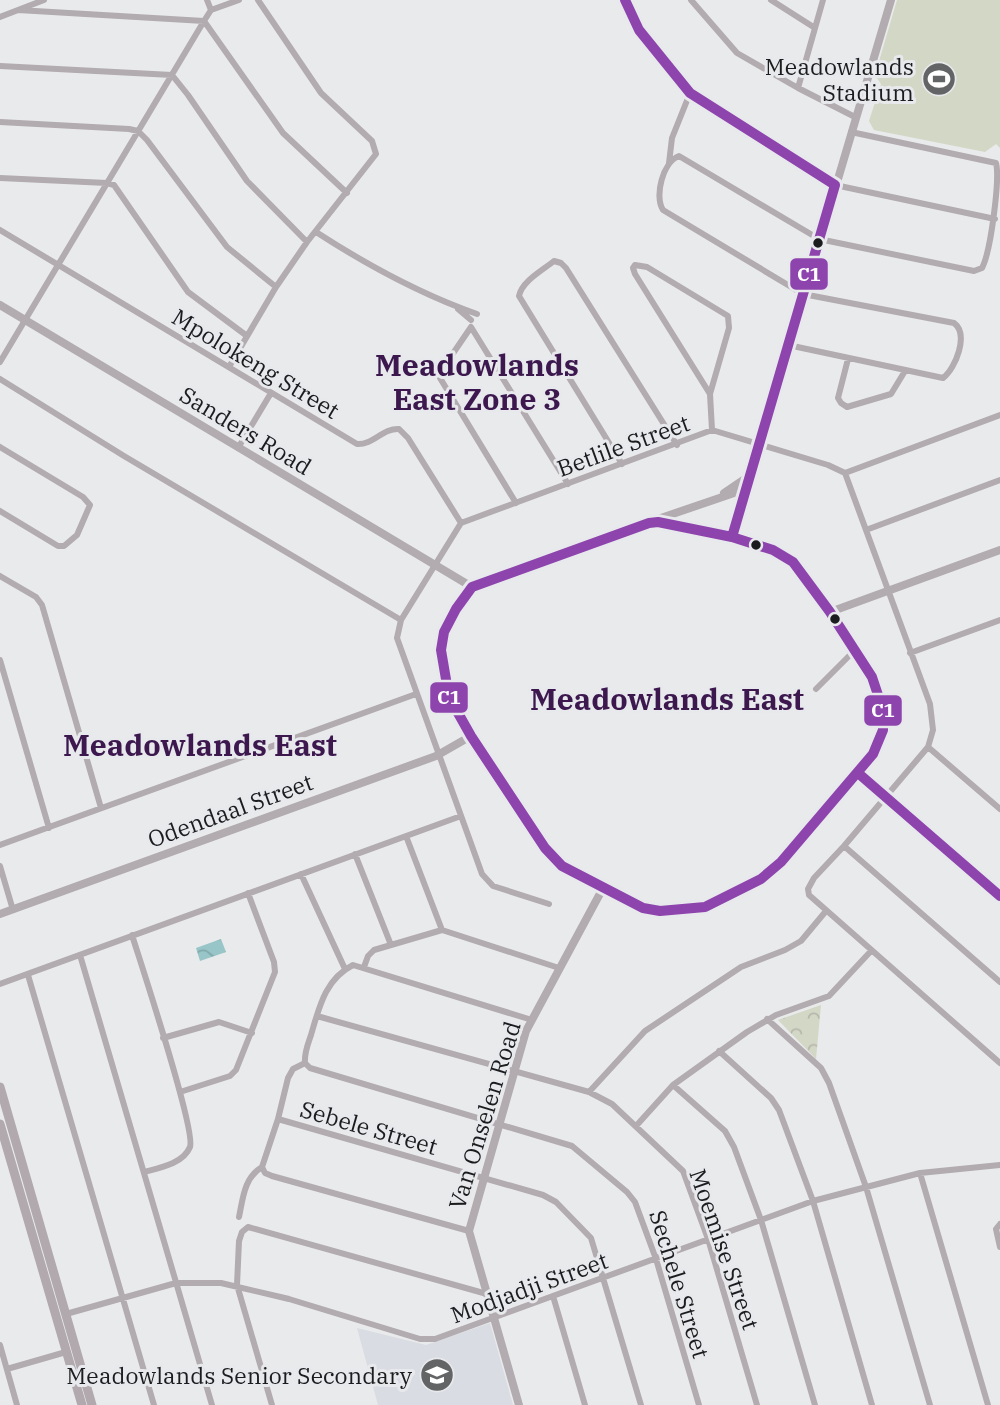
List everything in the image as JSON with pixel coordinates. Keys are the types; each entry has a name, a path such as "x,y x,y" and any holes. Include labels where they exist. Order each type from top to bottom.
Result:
{"main road":[{"path":"0,1087 92,1405"},
{"path":"0,1124 82,1405"}],"street":[{"path":"0,17 44,0"},
{"path":"207,0 211,10"},
{"path":"0,362 211,10 239,0"},
{"path":"229,367 276,287 307,242 375,157 375,147 321,93 258,0"},
{"path":"625,0 639,30 690,93 835,185 995,219"},
{"path":"691,0 737,53 855,117"},
{"path":"771,0 815,28"},
{"path":"798,88 823,0"},
{"path":"732,537 891,0"},
{"path":"18,10 204,21"},
{"path":"204,21 283,133 347,192"},
{"path":"0,66 172,75 247,181 307,242"},
{"path":"690,93 672,138 660,191 659,203 663,210 803,294 954,324 959,327 961,336 955,360 947,375 939,378 788,345"},
{"path":"0,121 138,131 227,247 276,287"},
{"path":"668,165 679,156 819,239 976,271 985,264 995,219 1000,172 993,161 851,132"},
{"path":"0,178 107,183 117,187 188,292 247,336"},
{"name":"Mpolokeng Street","path":"0,230 357,444 369,443 391,429 398,429 408,438 461,523"},
{"path":"316,232 397,279 477,314"},
{"path":"622,464 519,296 519,291 554,261 561,263 677,445"},
{"path":"710,394 633,268 638,265 647,267 728,316 729,328 710,394 712,430"},
{"name":"Sanders Road","path":"0,305 472,587"},
{"path":"454,306 471,324 568,484"},
{"path":"471,324 441,370 440,376 516,503"},
{"path":"848,359 838,398 848,407 891,394 905,371"},
{"path":"0,379 124,456 401,620"},
{"path":"238,448 271,393"},
{"path":"1000,415 845,473 931,712 933,730 928,747 810,884 809,895 1000,1063"},
{"name":"Betlile Street","path":"461,523 712,430 828,465 845,473"},
{"path":"0,447 89,502 88,514 76,535 67,545 58,546 0,511"},
{"path":"713,501 749,476"},
{"path":"866,530 1000,480"},
{"path":"649,523 671,523 732,537 789,558 830,612 877,686 883,720 876,747 858,773 775,869 714,903 696,909 651,910 631,903 562,866 553,857 471,737 449,697 441,650 444,632 472,587 649,523 737,492 744,494"},
{"path":"461,523 401,620 397,638 482,874 488,882 549,904"},
{"path":"830,612 1000,550"},
{"path":"0,576 36,597 42,605 101,808"},
{"path":"910,653 1000,620"},
{"path":"816,689 855,650"},
{"path":"0,660 49,828"},
{"path":"0,845 416,694"},
{"name":"Odendaal Street","path":"0,914 440,755 471,737"},
{"path":"928,747 1000,809"},
{"path":"858,773 1000,896"},
{"path":"0,984 461,816"},
{"path":"405,836 442,930"},
{"path":"845,846 1000,982"},
{"path":"355,854 391,945"},
{"path":"0,866 13,909"},
{"path":"301,874 345,969"},
{"name":"Van Onselen Road","path":"519,1405 469,1231 513,1073 532,1020 603,888"},
{"path":"180,1092 234,1073 273,979 275,967 248,893"},
{"path":"589,1092 645,1031 734,970 801,941 827,911"},
{"path":"364,967 374,950 442,930 559,968"},
{"path":"132,935 191,1134 187,1152 173,1163 144,1172"},
{"path":"636,1126 673,1085 719,1051 767,1019 829,996 871,951"},
{"path":"80,955 212,1405"},
{"path":"239,1217 245,1187 251,1176 262,1167 288,1078 293,1069 305,1063 323,997 345,969 353,965 364,967 532,1020"},
{"path":"28,975 154,1405"},
{"name":"Moemise Street","path":"317,1016 513,1073 589,1092 612,1104 683,1171 708,1240 757,1405"},
{"path":"767,1019 824,1073 866,1187 930,1405"},
{"path":"163,1038 219,1022 252,1033"},
{"path":"719,1051 775,1103 813,1201 872,1405"},
{"name":"Sechele Street","path":"305,1063 310,1068 572,1146 584,1154 633,1198 656,1259 699,1405"},
{"path":"673,1085 729,1136 761,1220 815,1405"},
{"name":"Sebele Street","path":"278,1119 543,1195 556,1202 591,1238 641,1405"},
{"name":"Modjadji Street","path":"66,1314 176,1283 237,1285 428,1340 446,1336 813,1201 920,1173 1000,1165"},
{"path":"262,1167 272,1176 469,1231"},
{"path":"920,1173 988,1405"},
{"path":"1000,1224 996,1234 1000,1247"},
{"path":"272,1405 237,1285 239,1241 242,1233 250,1227 487,1294"},
{"path":"553,1296 584,1405"},
{"path":"0,1345 17,1405"},
{"path":"7,1369 66,1352"}],"shaded area":[{"name":"Meadowlands Senior Secondary","path":"490,1323 513,1405 378,1405 357,1328 426,1345"}],"green space":[{"name":"Meadowlands Stadium","path":"897,0 1000,0 1000,148 996,144 985,152 874,130 869,121 881,84 875,75"},
{"path":"821,1005 816,1059 778,1020"}],"water":[{"path":"221,939 226,952 200,961 196,948"}],"transit line":[{"name":"C1","path":"625,0 639,30 690,93 835,185 732,537"},
{"name":"C1","path":"658,522 732,537 773,550 793,562 830,612 872,677 883,710 883,730 873,754 781,862 761,879 705,907 660,911 643,908 562,866 545,848 471,736 449,697 441,650 444,632 472,587 658,522"},
{"name":"C1","path":"858,773 1000,896"}],"place":[{"name":"Meadowlands Stadium","path":"939,79"},
{"name":"Meadowlands Senior Secondary","path":"437,1375"}],"district":[{"name":"Meadowlands East Zone 3","path":"477,381"},
{"name":"Meadowlands East","path":"667,698"},
{"name":"Meadowlands East","path":"200,744"}]}
